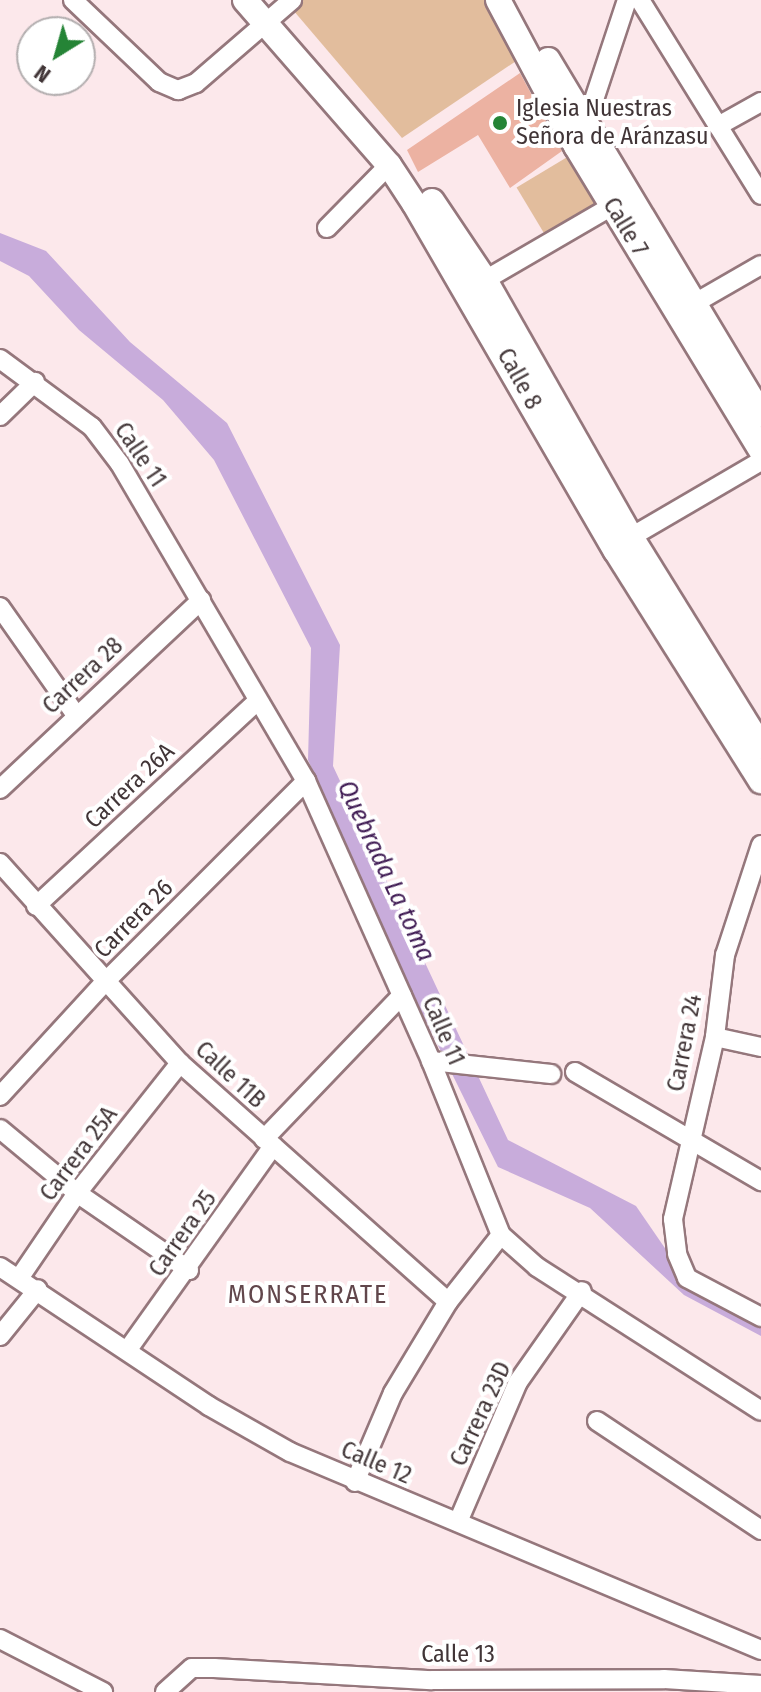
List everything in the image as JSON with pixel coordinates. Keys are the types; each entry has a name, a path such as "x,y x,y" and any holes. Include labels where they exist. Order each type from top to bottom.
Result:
{"main road":[{"name":"Calle 8","path":"245,0 278,9 396,152 485,280 631,537 761,747"},
{"name":"Calle 7","path":"498,0 620,202 761,450"},
{"name":"Calle 7","path":"515,0 581,136"},
{"name":"Calle 8","path":"278,9 389,165 468,289 616,551 761,781"},
{"name":"Calle 7","path":"620,202 695,303 761,415"}],"street":[{"path":"73,0 159,82 178,90 196,83 278,9"},
{"path":"581,136 627,0"},
{"path":"640,0 761,195"},
{"path":"718,126 761,102"},
{"path":"327,228 389,165"},
{"path":"485,280 620,202"},
{"path":"695,303 761,265"},
{"name":"Calle 11","path":"0,359 92,427 120,464 306,781 431,1061 501,1235 537,1267 582,1291 761,1411"},
{"path":"0,416 35,382"},
{"path":"631,537 761,461"},
{"name":"Carrera 28","path":"0,789 201,600"},
{"path":"0,607 76,715"},
{"name":"Carrera 26A","path":"36,906 257,701"},
{"name":"Carrera 26","path":"0,1096 104,983 306,781"},
{"name":"Carrera 24","path":"761,845 725,955 715,1037 689,1138 673,1219 681,1269 697,1286 761,1317"},
{"name":"Calle 11B","path":"0,863 104,983 180,1063 448,1302"},
{"name":"Carrera 25","path":"129,1348 189,1270 269,1142 402,995"},
{"path":"715,1037 761,1047"},
{"path":"431,1061 551,1074"},
{"name":"Carrera 25A","path":"20,1277 77,1193 180,1063"},
{"path":"575,1072 761,1181"},
{"path":"0,1129 77,1193 189,1270"},
{"path":"355,1482 393,1393 448,1302 501,1235"},
{"name":"Calle 12","path":"0,1267 129,1348 209,1406 355,1482 458,1522 761,1650"},
{"path":"0,1336 38,1289"},
{"name":"Carrera 23D","path":"458,1522 518,1382 582,1291"},
{"path":"597,1421 761,1530"},
{"path":"0,1639 103,1692"},
{"name":"Calle 13","path":"165,1692 181,1674 203,1668 432,1680 761,1685"}],"shaded area":[{"path":"303,0 491,0 522,57 402,138 293,10"},
{"path":"574,153 605,205 548,240 517,188"},
{"path":"0,233 46,251 130,342 227,423 340,645 333,766 508,1140 636,1206 691,1286 761,1323 761,1336 684,1295 590,1208 498,1167 420,1009 308,760 311,648 214,460 163,400 79,330 29,276 0,261"}],"building":[{"name":"Iglesia Nuestras Señora de Aránzasu","path":"520,73 562,151 510,188 478,135 418,172 407,150"}],"place":[{"name":"Iglesia Nuestras Señora de Aránzasu","path":"500,123"}],"district":[{"name":"MONSERRATE","path":"308,1295"}],"water label":[{"name":"Quebrada La toma","path":"386,871"}]}
